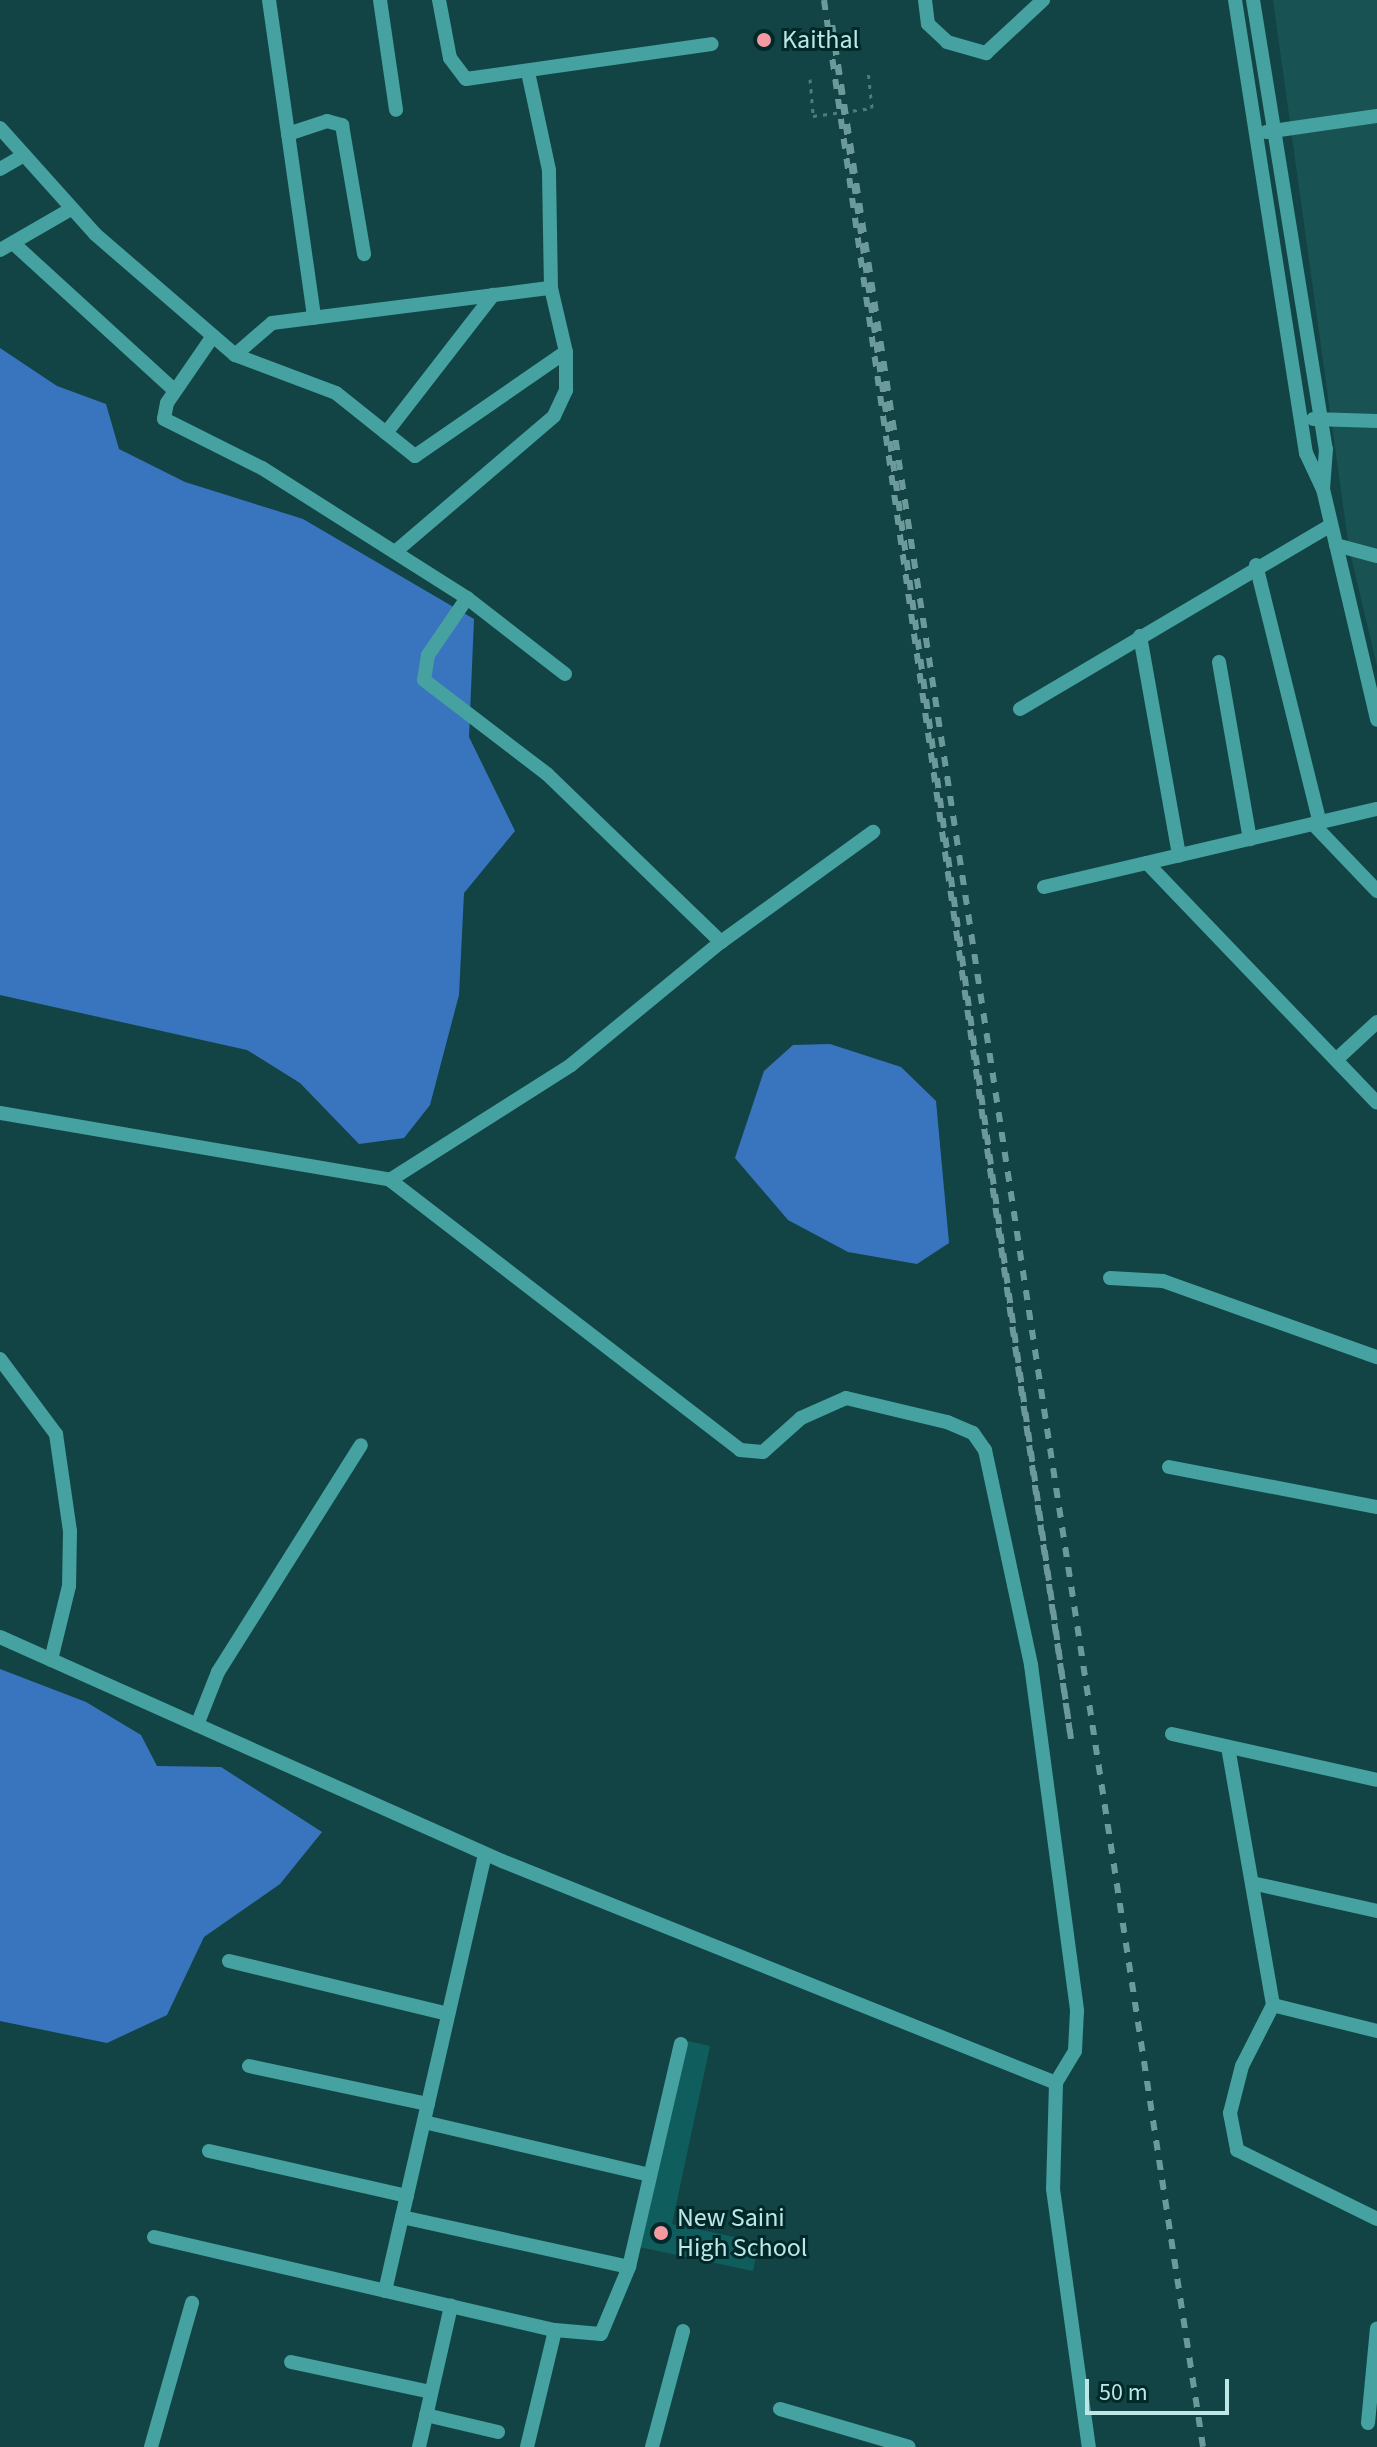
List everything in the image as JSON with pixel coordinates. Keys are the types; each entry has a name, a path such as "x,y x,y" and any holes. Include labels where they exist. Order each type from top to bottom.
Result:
{"street":[{"path":"269,0 314,318"},
{"path":"380,0 396,110"},
{"path":"439,0 457,75 528,72 712,44"},
{"path":"925,0 928,24 947,42 986,53 1043,0"},
{"path":"1235,0 1301,421 1323,489 1377,720"},
{"path":"1253,0 1321,418 1323,489"},
{"path":"395,552 554,416 566,390 566,352 551,288 549,170 528,72"},
{"path":"1256,133 1377,116"},
{"path":"288,134 327,121 342,125 364,254"},
{"path":"0,128 21,157 71,209 235,355 336,393 420,456 566,352"},
{"path":"0,169 21,157"},
{"path":"71,209 6,247 175,391"},
{"path":"235,355 272,323 551,288"},
{"path":"386,433 493,295"},
{"path":"213,336 164,411 169,422 262,468 395,552 467,598 565,674"},
{"path":"1301,421 1321,418 1377,421"},
{"path":"1020,709 1256,565 1331,525"},
{"path":"1336,545 1377,556"},
{"path":"1256,565 1316,824 1377,891"},
{"path":"467,598 428,655 424,680 547,774 721,942"},
{"path":"1140,636 1179,856"},
{"path":"1219,662 1250,839"},
{"path":"1044,887 1377,809"},
{"path":"390,1180 571,1065 721,942 873,832"},
{"path":"1147,863 1338,1058 1377,1103"},
{"path":"1338,1058 1377,1022"},
{"path":"0,1113 390,1180 740,1450 763,1452 801,1418 846,1398 947,1422 979,1442 1031,1665 1077,2011 1075,2051 1056,2083 1053,2189 1089,2447"},
{"path":"1110,1278 1163,1281 1377,1357"},
{"path":"0,1359 56,1434 70,1531 69,1586 51,1660"},
{"path":"197,1725 218,1672 361,1445"},
{"path":"1169,1467 1377,1507"},
{"path":"0,1637 485,1854 1056,2083"},
{"path":"1172,1734 1377,1780"},
{"path":"1228,1747 1273,2005 1234,2097 1237,2150 1377,2219"},
{"path":"385,2291 485,1854"},
{"path":"1252,1883 1377,1911"},
{"path":"229,1961 448,2014"},
{"path":"1273,2005 1377,2031"},
{"path":"154,2237 555,2330 601,2334 629,2267 681,2044"},
{"path":"249,2066 428,2104"},
{"path":"424,2122 650,2175"},
{"path":"209,2151 407,2196"},
{"path":"402,2217 629,2267"},
{"path":"151,2447 192,2303"},
{"path":"419,2447 451,2306"},
{"path":"1368,2423 1377,2328"},
{"path":"527,2447 555,2330"},
{"path":"652,2447 683,2331"},
{"path":"291,2362 431,2392"},
{"path":"780,2409 909,2447"},
{"path":"426,2415 498,2432"}],"path":[{"path":"810,79 813,116 872,108 868,72"}],"shaded area":[{"path":"1273,0 1377,0 1377,666 1349,548"}],"water":[{"path":"0,348 57,386 106,404 119,449 185,482 303,519 474,619 469,737 515,831 464,893 459,995 430,1105 404,1138 359,1144 300,1083 247,1050 0,995"},
{"path":"830,1044 901,1067 936,1101 949,1243 917,1264 848,1252 788,1220 735,1158 764,1071 793,1045"},
{"path":"0,1669 86,1702 141,1735 157,1766 221,1767 322,1832 280,1884 204,1937 167,2015 107,2043 0,2021"}],"building":[{"path":"684,2040 710,2046 672,2224 759,2242 753,2271 639,2247"}],"railway":[{"path":"824,0 1071,1739 832,25 1203,2447"}],"place":[{"name":"Kaithal","path":"764,40"},
{"name":"New Saini High School","path":"661,2233"}]}
